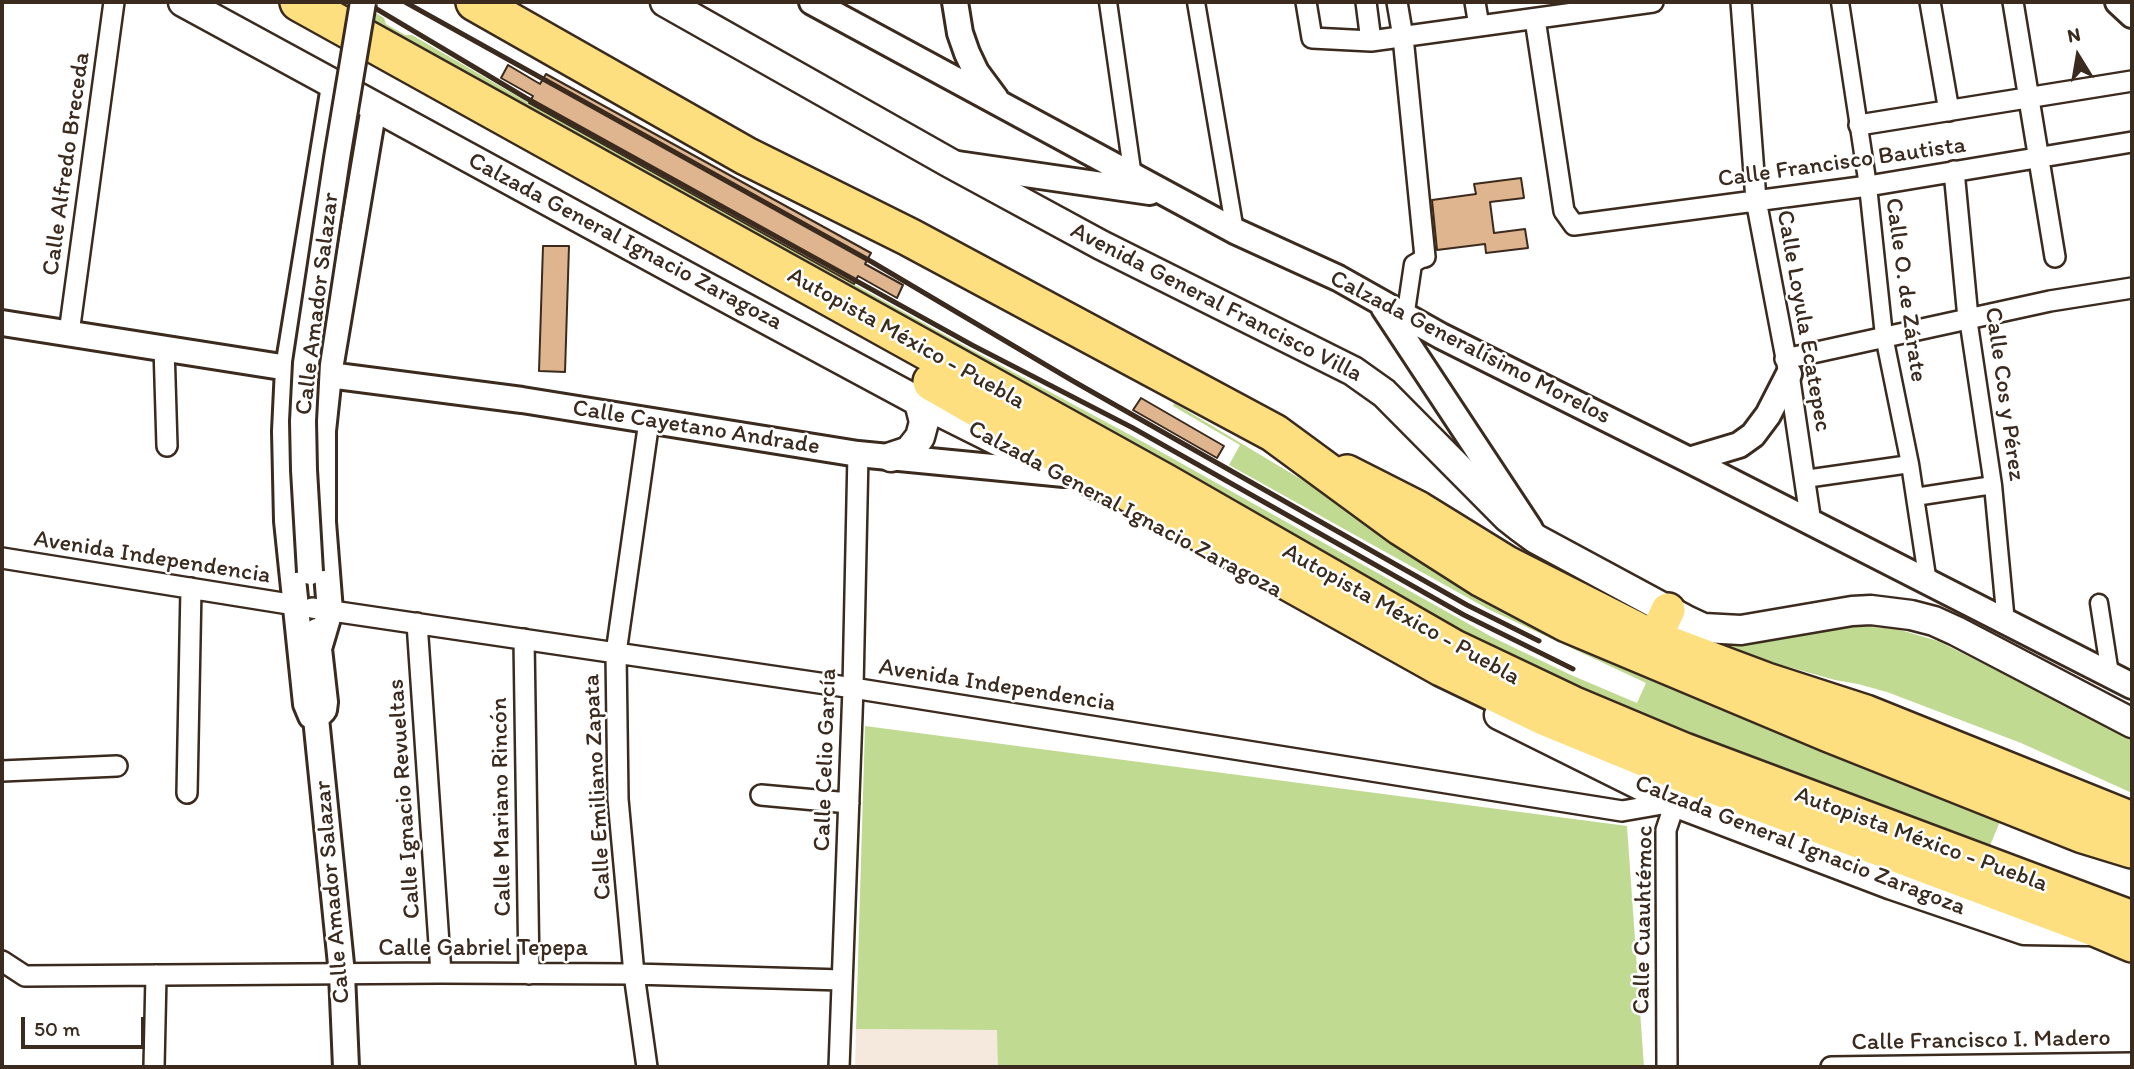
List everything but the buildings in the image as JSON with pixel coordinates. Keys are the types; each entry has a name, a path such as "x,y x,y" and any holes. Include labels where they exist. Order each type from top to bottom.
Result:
{"highway":[{"name":"Calzada General Ignacio Zaragoza","path":"299,2 709,230"},
{"path":"475,2 746,156 909,237 1418,508 1507,563 1662,624 1766,680 1866,712 2132,819"},
{"path":"709,230 880,353 1119,489"},
{"name":"Autopista México - Puebla","path":"709,230 1165,483 1454,649 1572,705 2116,925"},
{"path":"1273,433 1402,527 1482,578 1567,623 1903,763 2083,834 2132,849"},
{"name":"Calzada General Ignacio Zaragoza","path":"1064,474 1119,489 1441,669 1543,718 1680,790 2116,925 2132,945"}],"main road":[{"name":"Calzada General Ignacio Zaragoza","path":"183,2 916,400 1136,511 1428,678 1680,790"},
{"name":"Avenida General Francisco Villa","path":"665,2 1101,246 1318,352 1366,379 1413,421 1507,517 1662,624 1741,630 1832,613 1871,610 1934,621 2132,723"},
{"path":"891,457 909,451 920,437 923,414 916,400"}],"street":[{"name":"Calle Alfredo Breceda","path":"69,333 114,2"},
{"name":"Calle Amador Salazar","path":"309,646 313,608 304,470 306,363 363,2"},
{"name":"Calzada Generalísimo Morelos","path":"812,2 1235,231 1338,278 1405,318 2132,686"},
{"path":"955,2 960,33 967,53 976,72 1001,105"},
{"path":"1108,2 1133,177"},
{"path":"1196,2 1235,231"},
{"path":"1306,2 1312,38 1371,41 1651,2"},
{"path":"1366,2 1371,41"},
{"path":"1397,2 1403,37 1425,257 1413,264 1405,318"},
{"path":"1475,2 1479,26"},
{"name":"Calle Loyula Ecatepec","path":"1741,2 1756,200 1787,366 1811,523"},
{"name":"Calle O. de Zárate","path":"1840,2 1868,186 1884,336 1910,464 1928,583"},
{"path":"1930,2 1949,111"},
{"path":"2013,2 2054,257"},
{"path":"2118,2 2132,15"},
{"name":"Calle Francisco Bautista","path":"1535,19 1564,211 1574,225 1868,186 2132,143"},
{"path":"1859,125 2132,81"},
{"name":"Calle Amador Salazar","path":"313,608 287,521 285,431 288,368 334,86"},
{"name":"Calle Amador Salazar","path":"346,1067 342,974 316,718 324,710 325,702 309,646 323,522 324,431 329,375 374,107"},
{"path":"950,163 1168,195"},
{"name":"Calle Cos y Pérez","path":"1954,172 1968,318 1993,485 2006,623"},
{"path":"1689,460 1739,445 1753,435 1768,415 1787,366 1884,336 2050,301 2132,288"},
{"path":"1381,302 1536,538"},
{"path":"2,323 288,368"},
{"path":"164,347 167,446"},
{"name":"Calle Cayetano Andrade","path":"329,375 522,400 858,454 1064,474"},
{"name":"Calle Emiliano Zapata","path":"647,1067 634,974 618,799 616,653 649,421"},
{"name":"Calle Celio García","path":"839,1067 853,688 858,454"},
{"path":"1805,479 1910,464"},
{"path":"1915,497 1993,485"},
{"name":"Avenida Independencia","path":"2,558 313,608 853,688 1622,811 1680,790"},
{"path":"187,793 191,588"},
{"path":"2099,603 2110,674"},
{"name":"Calle Ignacio Revueltas","path":"417,622 441,973"},
{"name":"Calle Mariano Rincón","path":"524,639 529,974"},
{"path":"2,771 117,766"},
{"name":"Calle Cuauhtémoc","path":"1667,1067 1666,830 1680,790"},
{"path":"761,795 849,803"},
{"name":"Calle Gabriel Tepepa","path":"2,961 25,976 441,973 634,974 842,980"},
{"path":"154,1067 156,975"},
{"name":"Calle Francisco I. Madero","path":"1830,1067 2132,1063"}],"shaded area":[{"path":"856,1029 998,1030 998,1067 855,1067"}],"green space":[{"path":"333,2 357,2 384,18 386,24 405,35 412,35 972,350 1145,443 1492,637 1571,675 1637,703 1646,683 1488,609 1229,465 1240,445 1173,406 1174,403 1537,627 1587,652 1763,723 2013,790 1977,877 1507,660"},
{"path":"1862,626 1897,629 1938,641 2132,738 2132,793 2021,743 1887,692 1735,652 1707,641 1740,642"},
{"path":"865,726 1627,826 1644,1067 998,1067 997,1030 856,1029"}],"railway":[{"path":"365,2 526,98 972,345 1133,428 1464,615 1573,669"},
{"path":"405,2 872,262 1073,381 1467,605 1539,641"}]}
